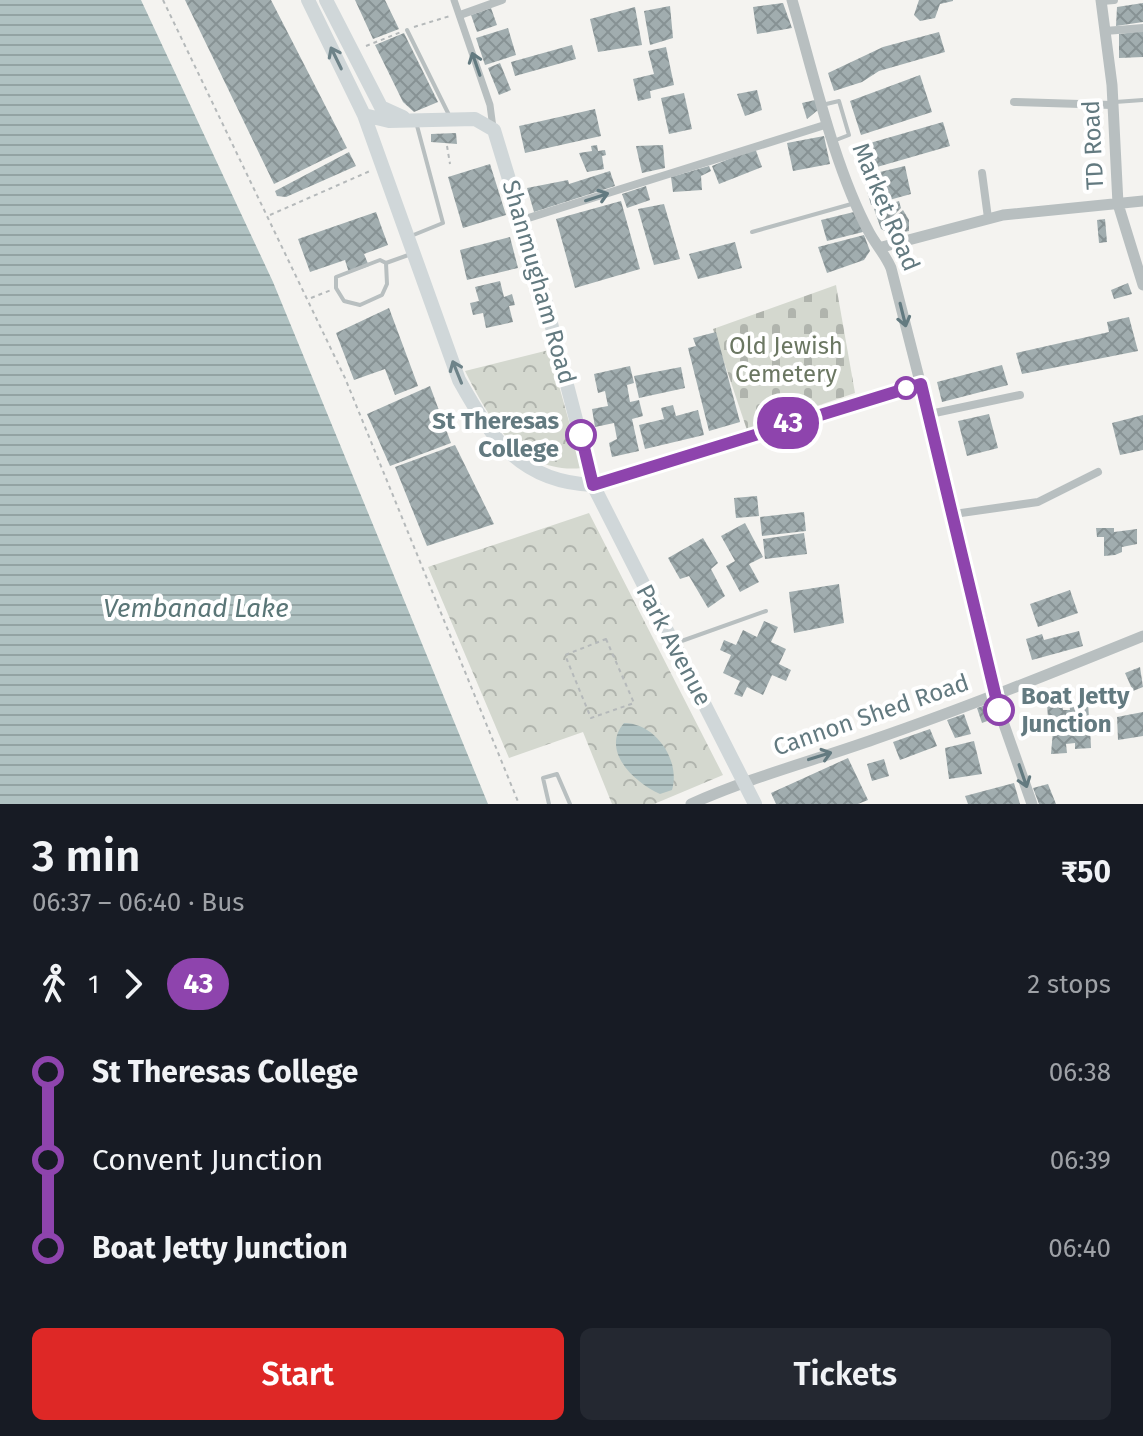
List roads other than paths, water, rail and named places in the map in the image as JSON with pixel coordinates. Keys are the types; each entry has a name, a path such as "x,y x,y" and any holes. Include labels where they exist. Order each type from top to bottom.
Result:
{"main road":[{"path":"308,0 364,115 459,380 496,438 538,474 564,484 593,485"},
{"path":"326,0 381,107 415,120"},
{"path":"364,115 381,107"},
{"path":"364,115 389,121 475,119 494,130"},
{"name":"Shanmugham Road","path":"494,130 522,220 593,485"},
{"name":"Park Avenue","path":"593,485 755,804"}],"street":[{"path":"454,0 490,105 494,130"},
{"path":"460,15 502,0"},
{"name":"Market Road","path":"792,0 834,141 870,235 882,247 891,268 930,414 994,696 1032,804"},
{"name":"TD Road","path":"1106,0 1105,31 1118,204 1143,285"},
{"path":"1105,31 1143,28"},
{"path":"1014,102 1112,104"},
{"path":"522,220 828,124"},
{"path":"982,173 988,218"},
{"path":"882,247 988,218 1143,201"},
{"path":"593,485 921,384"},
{"path":"930,414 1020,395"},
{"path":"954,514 1038,502 1098,472"},
{"name":"Cannon Shed Road","path":"691,804 709,800 745,780 872,740 994,696 1143,636"}],"lane":[{"path":"407,30 451,119"},
{"path":"1112,104 1143,100"},
{"path":"822,105 839,101 849,135 834,141"},
{"path":"408,237 443,223 415,120"},
{"path":"752,232 857,203"},
{"path":"386,263 387,284 382,295 360,305 344,301 336,288 336,277 341,273 372,261 386,263 413,254"},
{"path":"674,644 766,611"},
{"path":"549,804 543,778 557,774 570,804"}],"water":[{"name":"Vembanad Lake","path":"0,0 141,0 273,282 488,804 0,804"},
{"path":"624,723 646,729 663,745 673,767 672,790 660,794 650,789 624,765 616,744"}],"place":[{"name":"St Theresas College","path":"581,435"},
{"name":"Boat Jetty Junction","path":"999,710"}],"park label":[{"name":"Old Jewish Cemetery","path":"786,360"}]}
